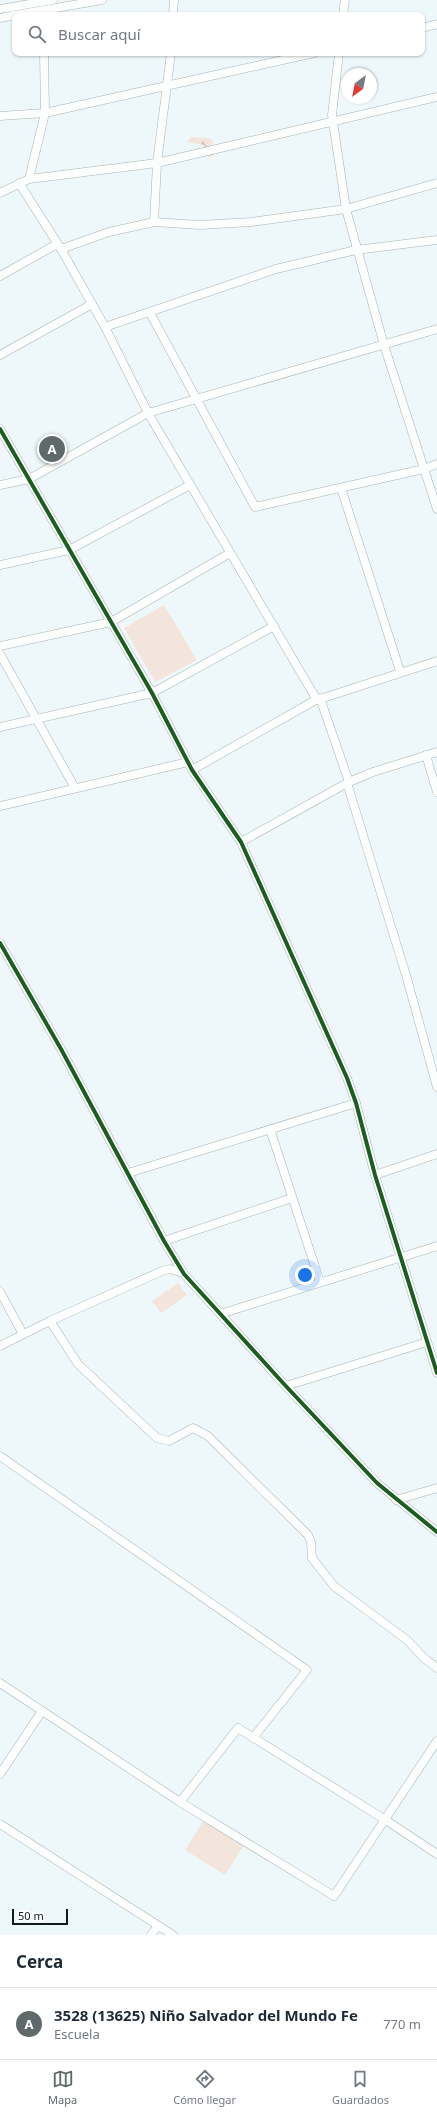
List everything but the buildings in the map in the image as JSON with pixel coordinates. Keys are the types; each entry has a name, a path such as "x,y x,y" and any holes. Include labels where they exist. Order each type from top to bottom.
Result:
{"street":[{"path":"26,12 43,7 53,0"},
{"path":"0,10 43,7 102,0"},
{"path":"173,12 174,0"},
{"path":"343,12 345,0"},
{"path":"0,18 12,16"},
{"path":"425,27 437,24"},
{"path":"29,179 45,114 44,56"},
{"path":"154,222 157,164 171,56"},
{"path":"0,116 45,114 301,56"},
{"path":"339,56 332,115 346,209 356,250 384,345 437,509"},
{"path":"0,193 29,179 157,164 437,98"},
{"path":"18,183 59,246 106,328 148,413 230,553 319,699 348,783 437,1087"},
{"path":"0,276 59,246 109,232 154,222 200,225 243,223 346,209 437,183"},
{"path":"106,328 276,269 356,250 437,240"},
{"path":"0,355 92,304"},
{"path":"150,313 255,507 424,469 437,464"},
{"path":"0,485 29,478 148,413 437,329"},
{"path":"0,429 152,693 190,766 241,842 309,991 356,1102 375,1175 437,1373"},
{"path":"0,565 69,550 190,484"},
{"path":"341,488 400,671"},
{"path":"0,646 111,622 230,553"},
{"path":"0,727 152,693 274,626"},
{"path":"0,654 75,788"},
{"path":"0,806 75,788 190,766 319,699 400,671 437,661"},
{"path":"241,842 348,783 373,772 437,752"},
{"path":"426,755 437,792"},
{"path":"0,943 68,1060 164,1241 184,1274 377,1483 437,1532"},
{"path":"128,1173 356,1102"},
{"path":"270,1129 320,1282"},
{"path":"375,1175 437,1154"},
{"path":"164,1241 292,1198"},
{"path":"220,1314 437,1246"},
{"path":"0,1346 50,1321 162,1271 170,1269 184,1274"},
{"path":"0,1292 23,1334"},
{"path":"50,1321 78,1364 157,1438 169,1441 193,1428 208,1436 308,1534 311,1542 312,1558 334,1586 403,1637 437,1668"},
{"path":"286,1386 427,1342"},
{"path":"0,1456 307,1670 253,1738"},
{"path":"396,1500 437,1488"},
{"path":"0,1683 180,1802 334,1896 437,1741"},
{"path":"0,1774 42,1711"},
{"path":"180,1802 238,1728 384,1819 437,1854"},
{"path":"0,1824 173,1935"},
{"path":"151,1935 158,1926"}],"green space":[{"path":"191,137 208,138 213,141 212,147 219,151 208,158 204,145 187,142"},
{"path":"164,605 197,660 155,682 124,628"},
{"path":"178,1283 187,1295 161,1313 152,1301"},
{"path":"204,1820 244,1845 225,1875 185,1850"}],"cycle path":[{"path":"0,429 152,693 192,770 241,842 347,1078 356,1103 375,1175 437,1373"},
{"path":"0,943 61,1049 164,1241 184,1274 283,1383 377,1483 437,1532"}],"place":[{"name":"3528 (13625) Niño Salvador del Mundo Fe","path":"52,449"}]}
